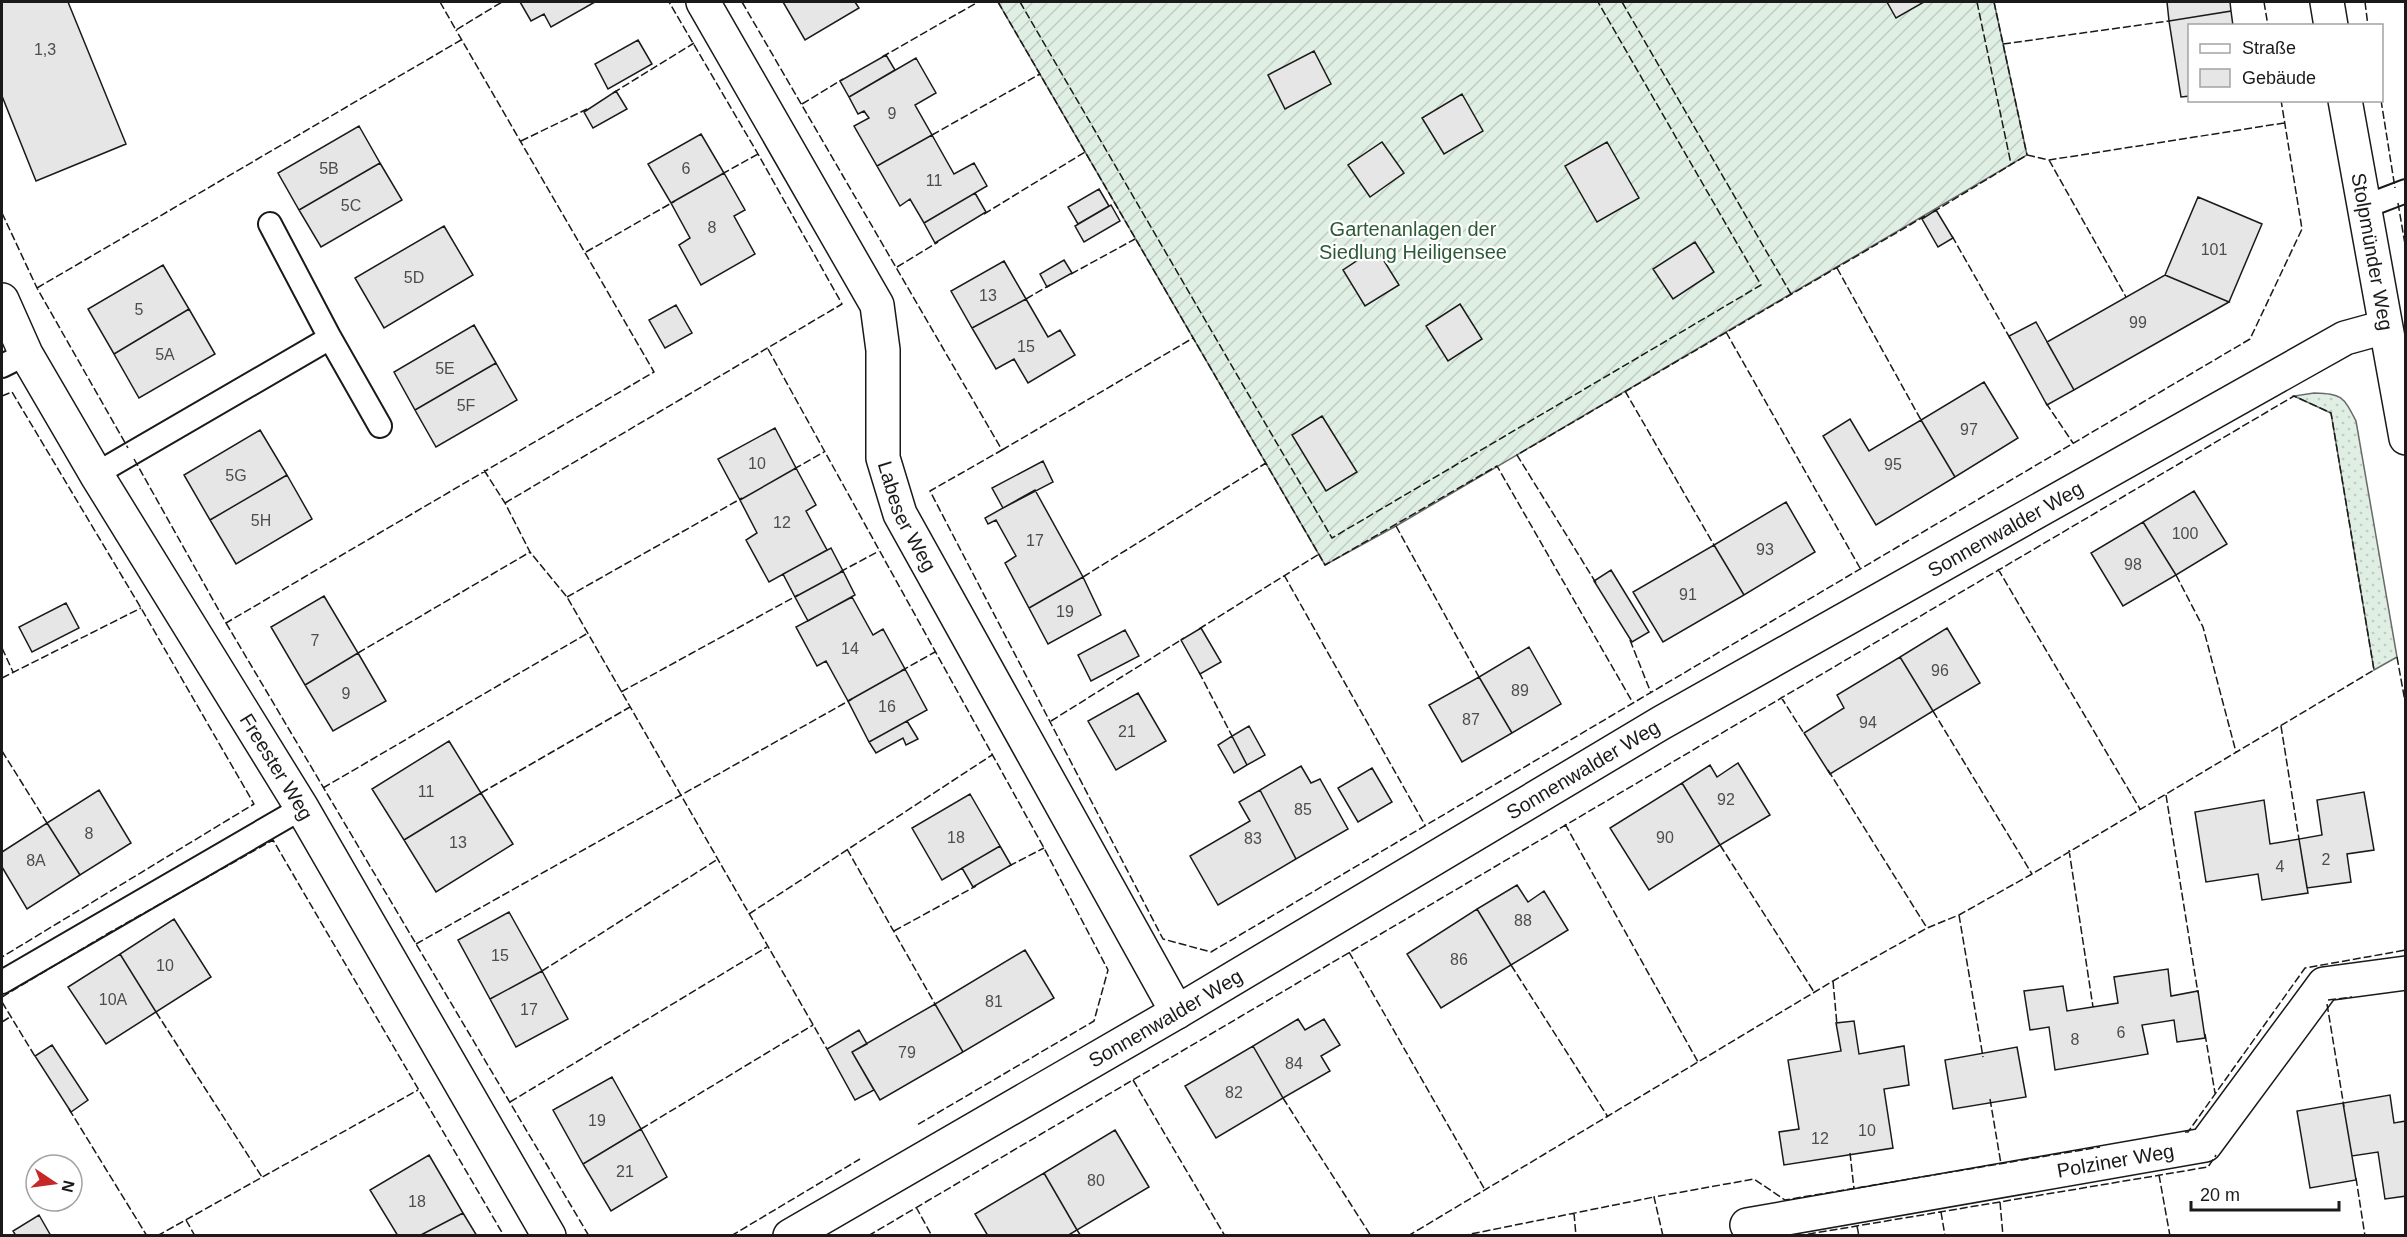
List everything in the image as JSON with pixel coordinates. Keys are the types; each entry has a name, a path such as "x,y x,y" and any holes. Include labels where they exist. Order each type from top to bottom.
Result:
{"street":[{"name":"Labeser Weg","path":"703,2 877,305 883,350 883,458 900,514 1177,1012"},
{"path":"2327,2 2331,24"},
{"name":"Stolpmünder Weg","path":"2345,102 2406,438"},
{"name":"Freester Weg","path":"2,300 14,360 96,474 302,807 549,1236"},
{"name":"Sonnenwalder Weg","path":"790,1236 1177,1012 1671,717 2345,338 2385,327"},
{"name":"Polziner Weg","path":"1747,1225 2205,1145 2324,984 2406,973"}],"lane":[{"path":"2364,207 2406,191"},
{"path":"270,224 330,338 380,426"},
{"path":"96,474 330,338"},
{"path":"2,982 302,807"}],"green space":[{"name":"Gartenanlagen der Siedlung Heiligensee","path":"998,2 1994,2 2027,155 1396,526 1325,565"},
{"path":"2314,393 2331,394 2341,398 2356,421 2397,657 2374,670 2331,413 2294,396"}],"building":[{"path":"2,2 68,2 126,144 36,181 2,96"},
{"path":"520,2 595,2 551,27 544,14 531,21"},
{"path":"783,2 855,2 859,8 805,40"},
{"path":"1887,2 1924,2 1896,18"},
{"path":"2167,2 2230,2 2231,11 2169,21"},
{"path":"2231,11 2233,24 2188,24 2188,96 2181,97 2169,21"},
{"path":"638,40 652,64 608,89 595,64"},
{"path":"1314,51 1331,84 1285,109 1268,75"},
{"path":"886,55 895,70 849,97 840,81"},
{"path":"916,58 936,93 915,105 932,135 877,166 854,126 869,118 864,111 858,114 849,97"},
{"path":"616,91 627,109 593,128 584,112"},
{"path":"1462,94 1483,131 1444,154 1422,118"},
{"path":"359,126 380,163 299,210 278,173"},
{"path":"701,134 724,173 671,203 648,164"},
{"path":"932,135 954,174 974,163 987,186 924,223 910,199 900,206 877,166"},
{"path":"1382,142 1404,173 1370,197 1348,165"},
{"path":"1607,142 1639,198 1597,222 1565,166"},
{"path":"380,163 402,200 321,247 299,210"},
{"path":"724,173 745,210 734,216 755,254 701,285 679,245 690,238 671,203"},
{"path":"1099,189 1109,206 1078,224 1068,207"},
{"path":"975,193 986,212 935,243 924,223"},
{"path":"2198,197 2262,224 2229,302 2165,275"},
{"path":"1111,205 1120,221 1084,242 1075,226"},
{"path":"1936,210 1953,238 1938,247 1922,219"},
{"path":"444,226 473,275 384,328 355,278"},
{"path":"1695,242 1714,272 1673,299 1653,269"},
{"path":"1376,248 1399,285 1365,306 1343,270"},
{"path":"1064,260 1072,273 1047,287 1040,274"},
{"path":"1004,261 1026,299 972,328 951,291"},
{"path":"163,265 189,309 114,354 88,309"},
{"path":"2165,275 2229,302 2074,390 2047,342"},
{"path":"1026,299 1048,337 1060,330 1075,355 1028,383 1014,359 996,369 972,328"},
{"path":"1460,304 1482,339 1448,361 1426,326"},
{"path":"676,305 692,333 665,348 649,320"},
{"path":"189,309 215,354 139,398 114,354"},
{"path":"2036,322 2074,390 2047,405 2009,336"},
{"path":"474,325 496,363 415,410 394,372"},
{"path":"496,363 517,400 436,447 415,410"},
{"path":"1984,382 2018,438 1955,477 1921,420"},
{"path":"1322,416 1357,472 1326,491 1292,435"},
{"path":"1850,419 1869,451 1921,420 1955,477 1876,525 1823,436"},
{"path":"775,428 796,468 740,500 718,459"},
{"path":"260,430 287,475 210,520 184,475"},
{"path":"1043,461 1053,482 1003,508 992,488"},
{"path":"796,468 816,505 806,511 827,550 769,582 746,540 757,533 740,500"},
{"path":"287,475 312,519 236,564 210,520"},
{"path":"1035,490 1083,577 1029,608 1005,563 1016,556 996,520 988,524 985,518"},
{"path":"2194,491 2227,544 2176,575 2143,522"},
{"path":"1786,502 1815,552 1744,595 1714,545"},
{"path":"2143,522 2176,575 2123,606 2091,553"},
{"path":"1714,545 1744,595 1663,642 1633,592"},
{"path":"831,548 843,571 795,597 783,574"},
{"path":"1611,570 1649,632 1632,642 1594,581"},
{"path":"843,571 855,595 808,621 795,597"},
{"path":"1083,577 1101,615 1048,644 1029,608"},
{"path":"324,596 358,653 305,685 271,627"},
{"path":"852,597 873,635 883,629 905,669 848,701 826,661 817,666 796,627"},
{"path":"66,603 79,628 32,652 19,627"},
{"path":"1201,628 1221,662 1200,674 1181,640"},
{"path":"1947,628 1980,683 1933,711 1900,657"},
{"path":"1125,630 1139,656 1091,681 1078,655"},
{"path":"1529,647 1561,704 1512,733 1479,677"},
{"path":"358,653 386,701 333,731 305,685"},
{"path":"1900,657 1933,711 1830,774 1804,733 1844,708 1837,695"},
{"path":"905,669 927,710 869,742 848,701"},
{"path":"1479,677 1512,733 1462,762 1429,705"},
{"path":"1138,693 1166,741 1116,770 1088,721"},
{"path":"907,721 918,739 906,745 903,738 876,753 869,742"},
{"path":"1249,726 1265,755 1247,765 1232,736"},
{"path":"1232,736 1247,765 1234,773 1218,745"},
{"path":"449,741 481,793 404,840 372,789"},
{"path":"1738,763 1770,815 1720,845 1682,783 1710,765 1717,777"},
{"path":"1301,766 1311,783 1320,779 1348,829 1296,859 1260,790"},
{"path":"1372,768 1392,802 1358,822 1338,788"},
{"path":"1682,783 1720,845 1649,890 1610,828"},
{"path":"99,790 131,843 80,875 47,823"},
{"path":"1260,790 1296,859 1218,905 1190,856 1250,821 1239,802"},
{"path":"2364,792 2374,850 2347,854 2351,882 2307,888 2299,839 2322,835 2317,800"},
{"path":"481,793 513,844 436,892 404,840"},
{"path":"970,794 1000,846 942,880 912,828"},
{"path":"2264,800 2270,844 2299,839 2308,893 2262,900 2258,874 2206,882 2195,812"},
{"path":"47,823 80,875 27,909 2,867 2,852"},
{"path":"1000,846 1011,865 973,887 962,868"},
{"path":"1517,885 1528,902 1544,891 1568,930 1511,965 1477,909"},
{"path":"1477,909 1511,965 1441,1008 1407,954"},
{"path":"509,912 542,971 490,999 458,940"},
{"path":"174,919 211,977 156,1012 120,954"},
{"path":"1025,950 1054,998 963,1052 935,1004"},
{"path":"120,954 156,1012 106,1044 68,987"},
{"path":"2168,969 2171,996 2198,991 2205,1038 2177,1042 2174,1020 2142,1025 2148,1054 2055,1070 2049,1027 2030,1030 2024,991 2063,986 2067,1011 2118,1003 2114,977"},
{"path":"542,971 568,1019 516,1047 490,999"},
{"path":"935,1004 963,1052 880,1100 852,1052"},
{"path":"1298,1019 1305,1030 1324,1019 1340,1045 1321,1056 1330,1071 1283,1098 1253,1046"},
{"path":"1854,1021 1859,1054 1904,1046 1909,1085 1884,1089 1893,1148 1784,1165 1779,1132 1799,1129 1788,1060 1841,1051 1836,1023"},
{"path":"859,1030 867,1044 852,1052 874,1090 855,1100 827,1049"},
{"path":"52,1045 88,1100 71,1112 35,1056"},
{"path":"1253,1046 1283,1098 1216,1138 1185,1086"},
{"path":"2017,1047 2026,1097 1953,1109 1945,1060"},
{"path":"612,1077 641,1129 583,1164 553,1110"},
{"path":"2390,1095 2394,1123 2406,1121 2406,1196 2385,1199 2378,1152 2352,1156 2343,1103"},
{"path":"2343,1103 2356,1180 2310,1188 2297,1111"},
{"path":"641,1129 667,1177 611,1211 583,1164"},
{"path":"1115,1130 1149,1187 1077,1230 1044,1173"},
{"path":"429,1155 463,1213 419,1236 398,1236 370,1190"},
{"path":"1044,1173 1077,1230 1067,1236 988,1236 975,1214"},
{"path":"463,1213 477,1236 419,1236"},
{"path":"39,1215 51,1236 16,1236 13,1231"}],"fence":[{"path":"440,2 456,30 502,2"},
{"path":"505,503 842,304 669,2"},
{"path":"742,2 1002,450 930,491 1163,939 1211,952 2250,339 2302,229 2281,102"},
{"path":"882,57 978,2"},
{"path":"998,2 1325,565 1497,466 1633,703"},
{"path":"1020,2 1332,538 1761,285 1598,2"},
{"path":"1622,2 1791,294"},
{"path":"1977,2 2011,164"},
{"path":"1994,2 2027,155"},
{"path":"2264,2 2268,24"},
{"path":"2365,2 2368,24"},
{"path":"2003,44 2169,21"},
{"path":"134,459 226,623 654,372 456,30"},
{"path":"37,288 461,40"},
{"path":"613,93 694,43"},
{"path":"932,135 1040,74"},
{"path":"802,104 843,79"},
{"path":"2381,102 2395,188"},
{"path":"521,141 587,109"},
{"path":"1933,212 2027,155 2049,160 2284,123"},
{"path":"984,214 1085,152"},
{"path":"722,174 758,154"},
{"path":"2049,160 2126,297"},
{"path":"586,252 675,201"},
{"path":"2398,203 2406,250"},
{"path":"2,213 37,288 128,448"},
{"path":"1596,583 1517,455 1925,216"},
{"path":"1952,236 2011,340"},
{"path":"1071,274 1135,239"},
{"path":"897,267 938,242"},
{"path":"1837,268 1921,420"},
{"path":"1026,299 1050,285"},
{"path":"1726,332 1860,568"},
{"path":"1002,450 1193,338"},
{"path":"768,349 1044,848 1108,970 1094,1021 917,1125"},
{"path":"1625,391 1714,545"},
{"path":"2,396 12,392 141,608 254,804 2,957"},
{"path":"868,1236 2294,396 2331,413 2374,670 2032,874 1959,915 1927,928 1833,981 1408,1236"},
{"path":"2046,403 2073,443"},
{"path":"794,469 824,452"},
{"path":"1083,577 1266,463"},
{"path":"484,470 505,503 530,552 567,597 827,1049"},
{"path":"567,597 742,498"},
{"path":"1396,526 1479,677"},
{"path":"840,572 879,551"},
{"path":"358,653 530,552"},
{"path":"1199,629 1319,554"},
{"path":"1998,569 2140,809"},
{"path":"1284,575 1425,825"},
{"path":"2176,575 2203,627 2236,752"},
{"path":"621,692 798,595"},
{"path":"2,678 141,608"},
{"path":"226,623 589,1236"},
{"path":"323,788 588,633"},
{"path":"1051,721 1184,638"},
{"path":"1630,640 1651,693"},
{"path":"2,648 13,672"},
{"path":"901,671 935,652"},
{"path":"2397,657 2406,707"},
{"path":"1199,672 1232,736"},
{"path":"1781,697 1805,735"},
{"path":"416,944 852,699"},
{"path":"481,793 630,707"},
{"path":"1933,711 2032,874"},
{"path":"2281,726 2299,839"},
{"path":"2,751 47,823"},
{"path":"749,914 992,755"},
{"path":"1828,770 1927,928"},
{"path":"2166,795 2198,993"},
{"path":"1565,824 1698,1062"},
{"path":"2,997 107,934 273,840 504,1236"},
{"path":"1720,845 1814,992"},
{"path":"1009,866 1044,848"},
{"path":"847,849 935,1004"},
{"path":"2069,850 2093,1007"},
{"path":"542,971 718,859"},
{"path":"894,931 976,886"},
{"path":"1959,915 1983,1057"},
{"path":"510,1102 767,947"},
{"path":"2185,1132 2188,1132 2305,968 2406,950"},
{"path":"1349,952 1485,1190"},
{"path":"1511,965 1608,1117"},
{"path":"1833,981 1837,1025"},
{"path":"2328,1000 2352,997"},
{"path":"2,1002 36,1058"},
{"path":"2327,1004 2344,1107"},
{"path":"156,1012 262,1177"},
{"path":"2,1022 10,1017"},
{"path":"641,1129 813,1025"},
{"path":"2205,1034 2215,1093"},
{"path":"1133,1080 1225,1236"},
{"path":"157,1236 418,1090"},
{"path":"1283,1098 1371,1236"},
{"path":"1990,1099 2001,1164"},
{"path":"69,1109 147,1236"},
{"path":"1663,1236 1654,1197 1754,1179 1785,1200 2100,1147"},
{"path":"1850,1153 1854,1189"},
{"path":"1797,1236 2208,1167 2216,1155"},
{"path":"731,1236 860,1159"},
{"path":"2159,1175 2170,1236"},
{"path":"2356,1178 2365,1236"},
{"path":"1461,1236 1654,1197"},
{"path":"2000,1202 2003,1236"},
{"path":"916,1207 932,1236"},
{"path":"1941,1212 1945,1236"},
{"path":"1574,1213 1576,1236"},
{"path":"186,1220 195,1236"},
{"path":"1857,1226 1859,1236"},
{"path":"1077,1230 1081,1236"}]}
